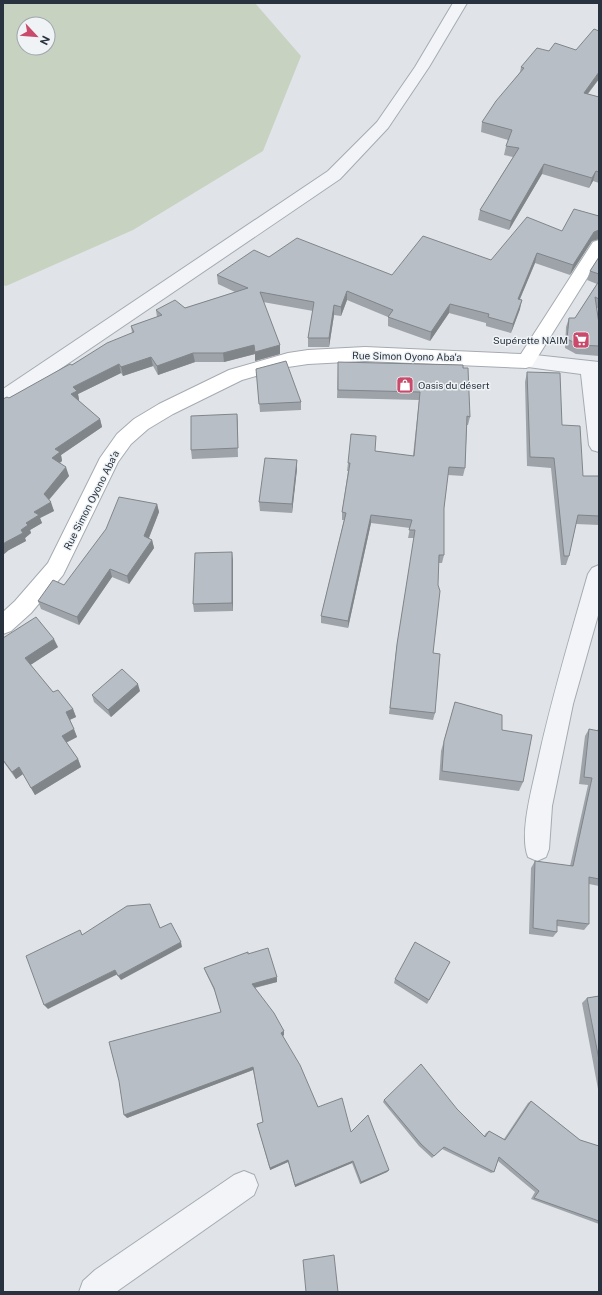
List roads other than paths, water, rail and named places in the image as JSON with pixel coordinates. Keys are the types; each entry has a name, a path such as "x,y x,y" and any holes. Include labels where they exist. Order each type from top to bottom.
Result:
{"street":[{"path":"3,398 334,175 383,125 422,67 460,3"},
{"path":"599,246 537,341 526,362 594,368 599,444"},
{"name":"Rue Simon Oyono Aba'a","path":"3,625 23,607 56,569 71,541 110,458 124,438 141,424 166,409 236,375 288,360 308,357 366,354 526,362"},
{"path":"537,849 540,806 561,711 599,574"},
{"path":"94,1292 106,1281 244,1185"}],"place":[{"name":"Supérette NAIM","path":"581,340"},
{"name":"Oasis du désert","path":"405,385"}]}
